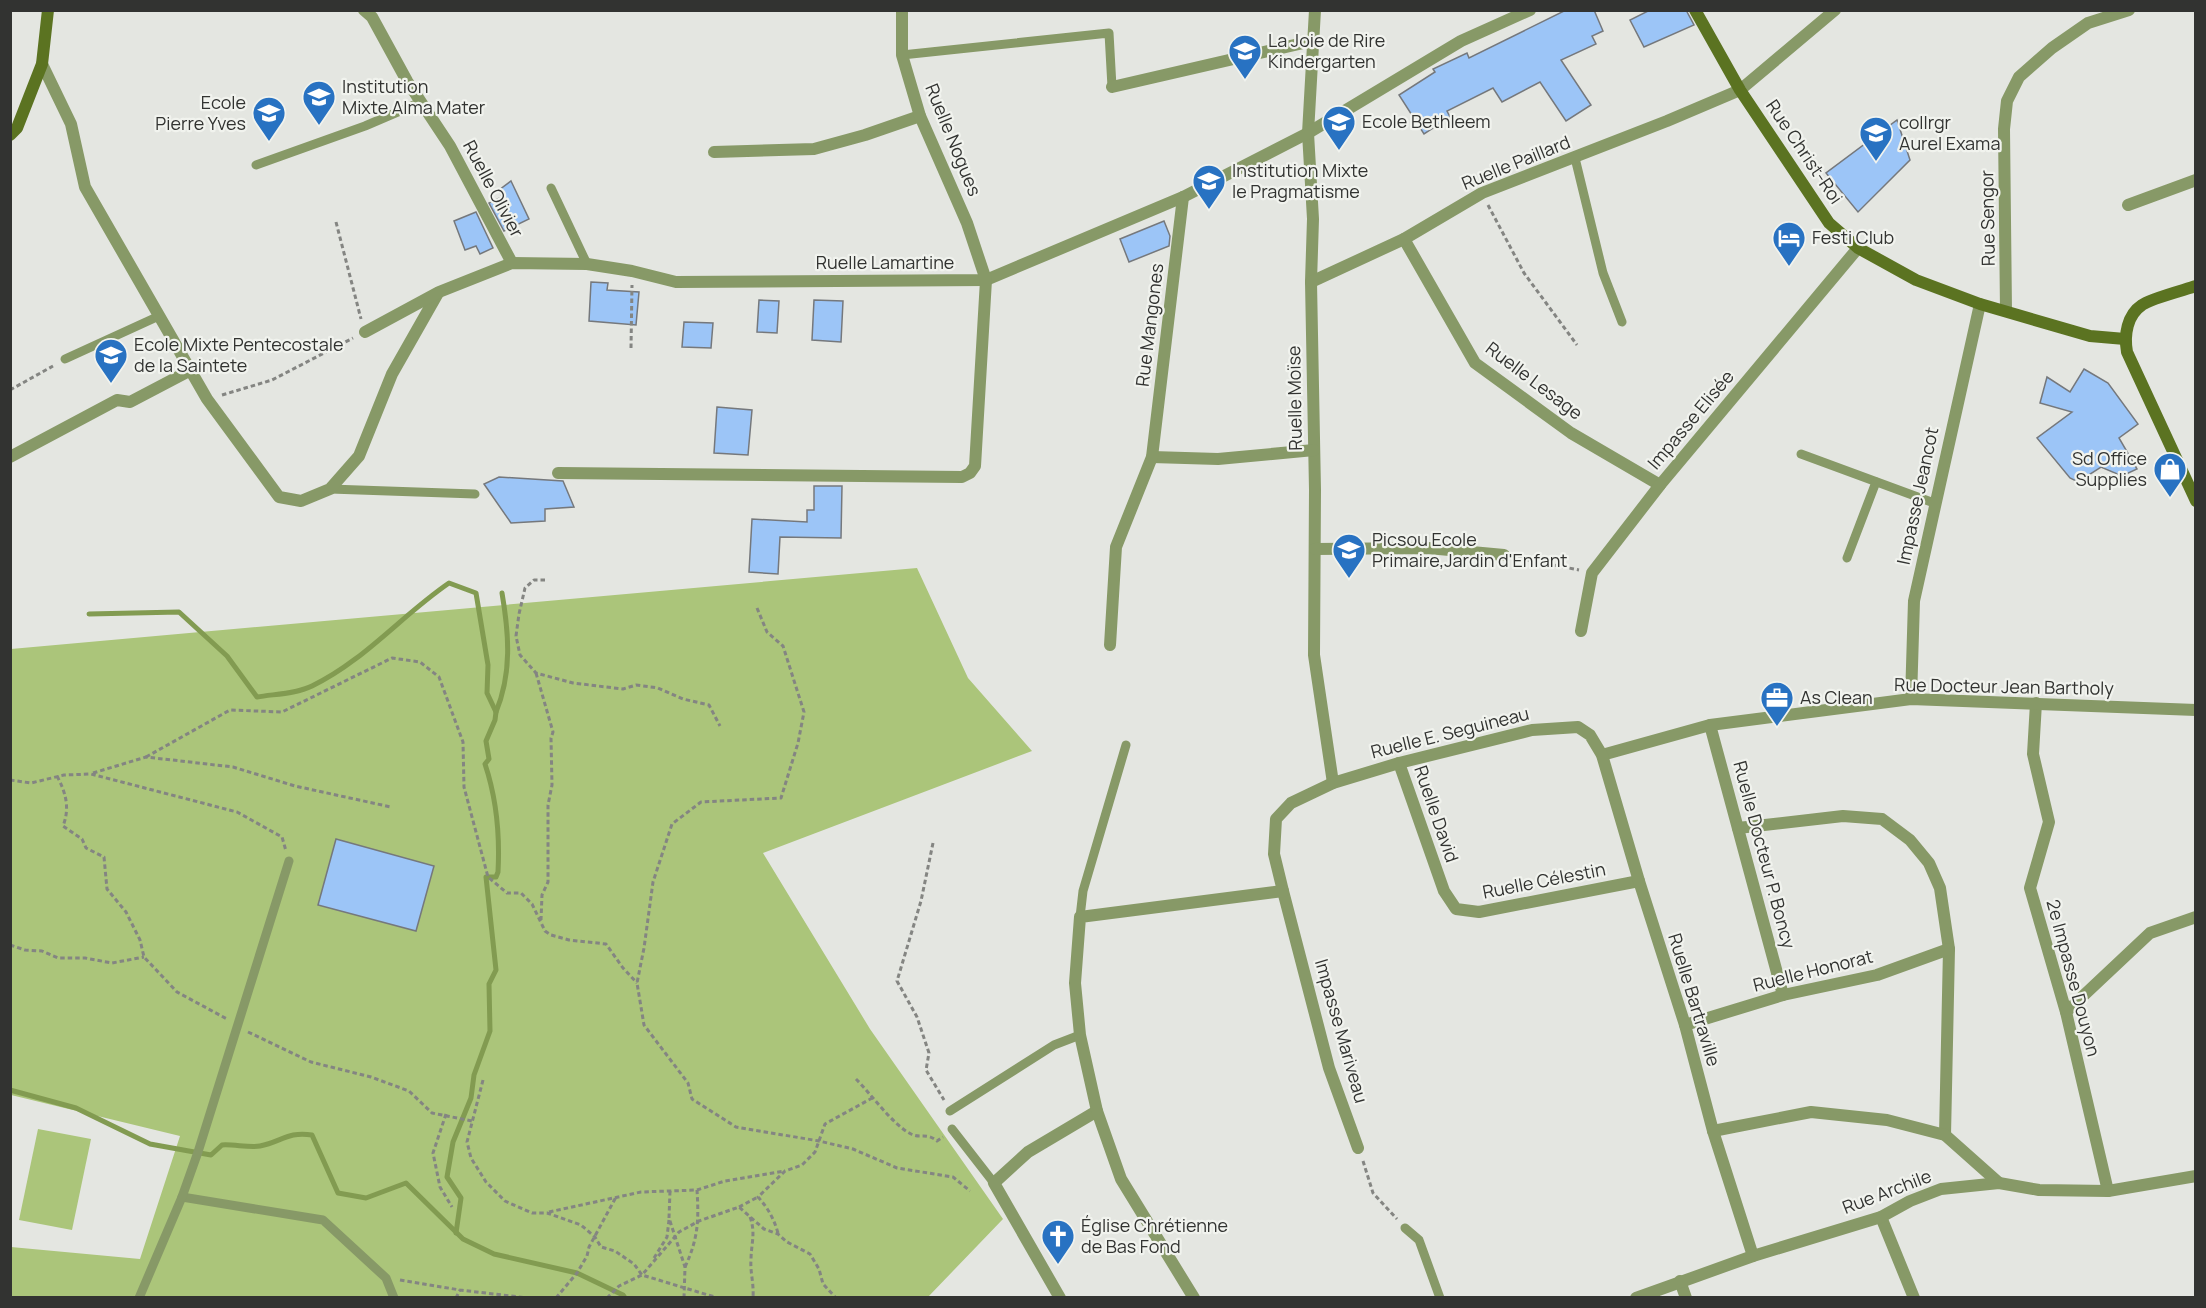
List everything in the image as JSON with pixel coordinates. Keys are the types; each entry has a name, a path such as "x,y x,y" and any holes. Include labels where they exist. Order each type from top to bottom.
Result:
{"street":[{"path":"10,135 16,128 42,64 48,10"},
{"name":"Ruelle Olivier","path":"364,10 372,17 421,102 450,146 512,263"},
{"name":"Ruelle Nogues","path":"902,10 902,55 920,116 967,223 986,280"},
{"name":"Ruelle Moïse","path":"1315,10 1308,133 1313,219 1311,282 1315,549 1314,655 1333,783"},
{"name":"Ruelle Lamartine","path":"365,332 439,292 512,263 587,264 632,271 676,282 986,280 1183,197 1308,133 1461,41 1530,10"},
{"name":"Rue Christ-Roi","path":"1695,10 1740,90 1829,223 1858,248 1916,280 1980,304 2090,336 2124,339"},
{"name":"Ruelle Paillard","path":"1311,282 1404,239 1482,193 1575,158 1740,90 1835,10"},
{"name":"Rue Sengor","path":"2006,311 2004,129 2007,101 2019,77 2052,48 2088,23 2129,10"},
{"path":"1112,87 1312,41"},
{"path":"42,64 71,124 85,187 207,399 279,497 301,501 330,489 358,456 392,374 439,292"},
{"path":"714,152 814,149 920,116"},
{"path":"2128,205 2196,180"},
{"name":"Rue Mangones","path":"1110,645 1116,547 1152,457 1183,197"},
{"name":"Ruelle Lesage","path":"1404,239 1475,363 1571,433 1660,485"},
{"name":"Impasse Elisée","path":"1581,631 1592,573 1660,485 1858,248"},
{"path":"558,473 962,477 970,473 975,466 986,280"},
{"path":"2196,286 2142,304 2129,321 2124,339 2127,352 2196,501"},
{"name":"Impasse Jeancot","path":"1911,699 1914,601 1980,304"},
{"path":"10,457 117,400 130,402 191,370"},
{"path":"1152,457 1218,459 1314,450"},
{"path":"1315,549 1428,548 1504,555"},
{"name":"Rue Docteur Jean Bartholy","path":"1602,754 1710,725 1911,699 2196,710"},
{"name":"2e Impasse Douyon","path":"2036,703 2033,754 2049,822 2030,888 2066,1012 2108,1191"},
{"name":"Ruelle Docteur P. Boncy","path":"1710,725 1783,995"},
{"name":"Ruelle E. Seguineau","path":"1333,783 1399,763 1532,730 1578,727 1590,735 1602,754"},
{"name":"Ruelle Bartraville","path":"1602,754 1639,881 1685,1025 1713,1131 1753,1256"},
{"name":"Ruelle David","path":"1399,763 1444,891 1456,909"},
{"name":"Impasse Mariveau","path":"1333,783 1291,803 1276,819 1274,854 1329,1068 1358,1148"},
{"path":"1738,828 1843,816 1882,819 1910,840 1929,863 1940,888 1949,949 1945,1135"},
{"name":"Ruelle Célestin","path":"1456,909 1479,912 1639,881"},
{"path":"1194,1298 1121,1179 1097,1111 1080,1035 1075,983 1080,916 1283,891"},
{"path":"2066,1012 2150,933 2196,917"},
{"name":"Ruelle Honorat","path":"1685,1025 1783,995 1877,975 1949,949"},
{"path":"1057,1297 994,1183 1028,1152 1097,1111"},
{"path":"1713,1131 1811,1113 1887,1120 1945,1135 1999,1183"},
{"name":"Rue Archile","path":"1636,1298 1753,1256 1881,1217 1910,1201 1941,1189 1999,1183 2039,1190 2108,1191 2196,1176"},
{"path":"1881,1217 1914,1298"},
{"path":"1680,1281 1686,1298"}],"lane":[{"path":"902,55 1109,33 1112,87"},
{"path":"256,165 365,126 421,102"},
{"path":"1575,158 1603,273 1622,322"},
{"path":"551,188 587,264"},
{"path":"65,359 159,316"},
{"path":"1802,454 1934,503"},
{"path":"1847,558 1876,482"},
{"path":"330,489 475,494"},
{"path":"1080,916 1083,891 1126,745"},
{"path":"139,1298 182,1197 198,1152 289,861"},
{"path":"950,1111 1054,1045 1080,1035"},
{"path":"952,1129 994,1183"},
{"path":"182,1197 323,1220 386,1278 394,1298"},
{"path":"1405,1227 1419,1240 1440,1298"}],"path":[{"path":"1482,193 1524,273 1577,345"},
{"path":"207,399 272,380 365,332 336,222"},
{"path":"631,348 632,271"},
{"path":"10,390 65,359"},
{"path":"1504,555 1592,573"},
{"path":"541,922 542,895 548,882 548,805 552,785 551,738 554,732 536,673 520,655 516,636 525,588 534,580 546,580"},
{"path":"757,608 767,632 783,646 804,712 798,743 781,798 701,802 672,824 652,882 637,983 644,1025 688,1083 692,1099 736,1127 852,1149 897,1168 953,1177 970,1191"},
{"path":"10,780 31,783 57,777 91,774 146,757 230,710 282,712 392,658 420,662 439,678 463,742 464,787 488,877 507,893 521,892 532,904 545,931 550,935 606,944 637,983"},
{"path":"536,673 573,683 623,689 636,685 658,688 683,699 709,705 720,726"},
{"path":"146,757 233,767 295,786 391,807"},
{"path":"91,774 237,812 282,837 289,861"},
{"path":"57,777 62,786 68,809 63,826 82,839 86,848 104,857 107,889 126,912 140,940 144,957 177,992 252,1035 311,1062 371,1077 409,1091 432,1113 472,1121"},
{"path":"933,843 921,901 897,981 917,1017 929,1053 926,1070 950,1111"},
{"path":"10,945 25,950 42,951 57,958 85,958 112,963 144,957"},
{"path":"856,1079 890,1117 912,1135 931,1136 937,1141 952,1129"},
{"path":"483,1080 467,1142 471,1158 486,1182 504,1201 532,1213 547,1212 641,1192 697,1190 725,1181 802,1166 815,1152 825,1124 851,1112 874,1097"},
{"path":"446,1114 433,1153 440,1186 452,1207"},
{"path":"1358,1148 1373,1193 1405,1227"},
{"path":"652,1261 675,1235 699,1221 739,1207 758,1197 785,1171"},
{"path":"685,1267 694,1246 699,1221 697,1190"},
{"path":"607,1298 619,1286 642,1275 667,1237 670,1191"},
{"path":"556,1298 577,1273 616,1197"},
{"path":"758,1197 775,1222 778,1234"},
{"path":"739,1207 764,1229 778,1234 787,1242 810,1254 819,1269 823,1284 836,1298"},
{"path":"547,1212 581,1225 596,1238 601,1246 615,1251 634,1264 642,1275 717,1298"},
{"path":"750,1216 754,1228 750,1260 754,1281 753,1298"},
{"path":"669,1218 685,1267 684,1298"},
{"path":"386,1278 528,1298"},
{"path":"456,1298 460,1290"}],"green space":[{"path":"917,568 968,678 1032,751 763,853 870,1029 1003,1219 928,1297 11,1297 11,1247 140,1259 180,1136 11,1095 11,649"},
{"path":"38,1129 91,1139 72,1230 19,1220"}],"building":[{"path":"1566,10 1594,10 1603,31 1592,36 1596,44 1561,60 1591,105 1566,121 1540,82 1502,102 1493,88 1447,111 1450,117 1424,134 1399,95 1435,72 1433,69 1467,53 1469,58"},
{"path":"1650,10 1686,10 1694,25 1644,47 1630,20"},
{"path":"1897,120 1910,160 1858,212 1826,173"},
{"path":"511,181 529,219 504,231 489,203 502,197 499,190"},
{"path":"476,212 493,248 480,254 476,246 465,250 454,221"},
{"path":"1164,221 1170,236 1169,246 1129,262 1120,239"},
{"path":"591,282 608,283 607,290 639,292 636,325 589,321"},
{"path":"759,300 779,301 777,333 757,332"},
{"path":"814,300 843,301 841,342 812,340"},
{"path":"684,322 713,323 711,348 682,347"},
{"path":"2084,369 2108,383 2138,424 2119,438 2137,469 2122,476 2101,467 2078,482 2070,478 2037,438 2072,412 2040,403 2047,377 2070,392"},
{"path":"717,407 752,410 748,455 714,453"},
{"path":"499,477 563,481 574,507 545,509 545,521 511,523 484,484"},
{"path":"814,486 842,486 841,538 780,537 778,574 749,572 752,519 807,522 807,510 814,510"},
{"path":"336,839 434,866 416,931 318,905"}],"waterway":[{"path":"89,614 179,612 227,656 257,697 299,691 331,676 366,651 449,583 476,593 488,665 487,693 496,712 486,741 489,759 485,764 495,804 499,845 496,877 486,877 496,970 489,984 490,1031 474,1075 471,1098 453,1142 447,1177 461,1198 456,1233"},
{"path":"496,712 505,683 508,653 502,593"},
{"path":"10,1090 76,1108 150,1144 211,1155 222,1145 256,1146 297,1134 312,1135 338,1193 366,1198 406,1183 463,1239 494,1254 577,1273 625,1298"}],"place":[{"name":"La Joie de Rire Kindergarten","path":"1245,80"},
{"name":"Institution Mixte Alma Mater","path":"319,126"},
{"name":"Ecole Pierre Yves","path":"269,142"},
{"name":"Ecole Bethleem","path":"1339,151"},
{"name":"collrgr Aurel Exama","path":"1876,162"},
{"name":"Institution Mixte le Pragmatisme","path":"1209,210"},
{"name":"Festi Club","path":"1789,267"},
{"name":"Ecole Mixte Pentecostale de la Saintete","path":"111,384"},
{"name":"Sd Office Supplies","path":"2170,498"},
{"name":"Picsou Ecole Primaire,Jardin d'Enfant","path":"1349,579"},
{"name":"As Clean","path":"1777,727"},
{"name":"Église Chrétienne de Bas Fond","path":"1058,1265"}]}
